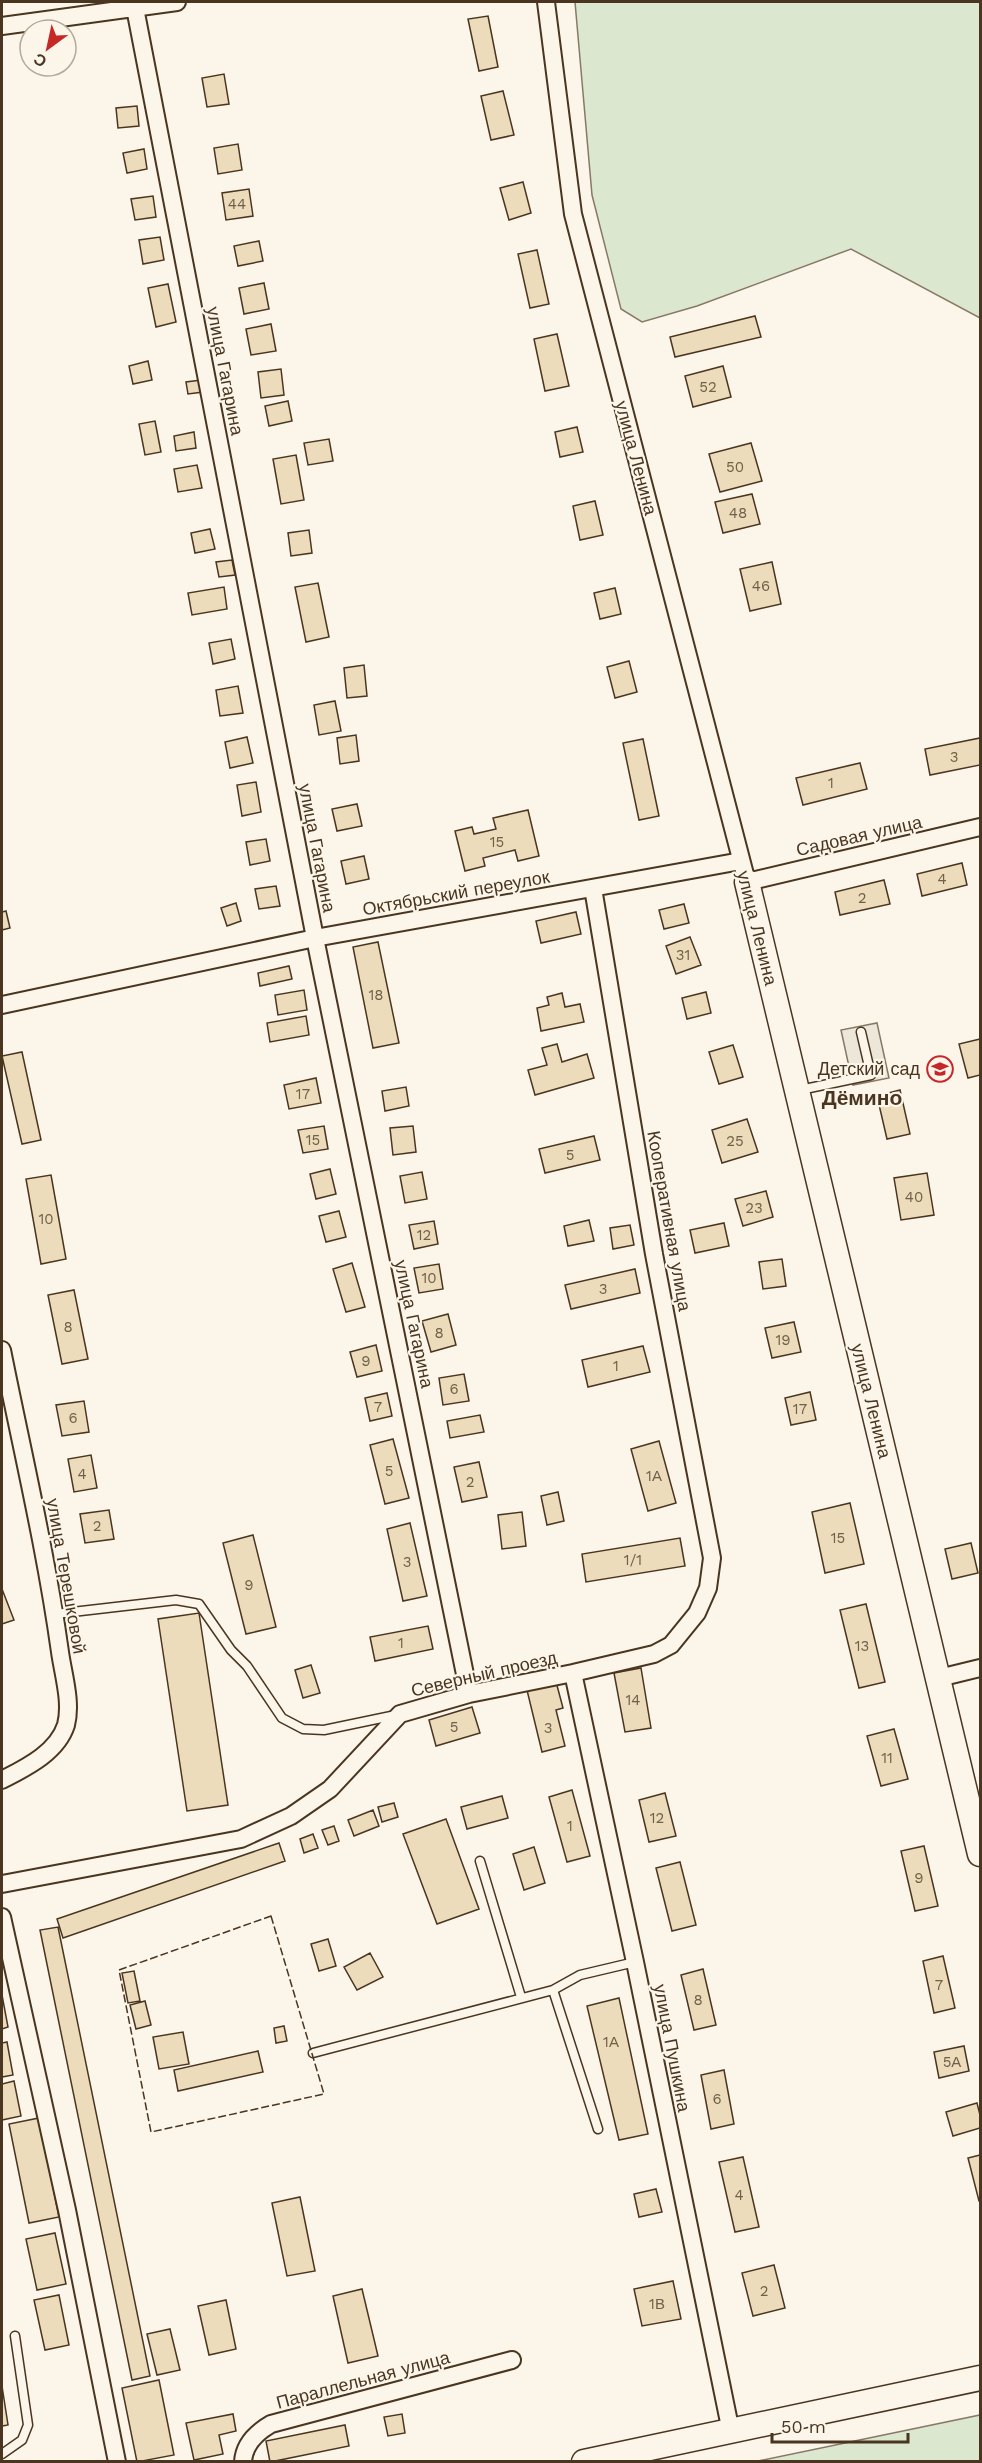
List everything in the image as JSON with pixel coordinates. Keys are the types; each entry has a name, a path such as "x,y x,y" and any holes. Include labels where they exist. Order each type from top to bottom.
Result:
{"street":[{"path":"2,26 177,2"},
{"name":"улица Ленина","path":"546,2 573,214 744,872 981,1854"},
{"name":"улица Гагарина","path":"135,8 315,938 470,1694"},
{"name":"Садовая улица","path":"744,872 981,827"},
{"name":"Октябрьский переулок","path":"2,1005 315,938 593,888 744,872"},
{"name":"Кооперативная улица","path":"593,888 654,1254 712,1558"},
{"name":"улица Терешковой","path":"2,1350 55,1614 68,1704 65,1726 52,1746 34,1763 2,1780"},
{"name":"Северный проезд","path":"2,1884 241,1839 291,1815 330,1789 400,1714 470,1694 654,1654 671,1645 697,1613 708,1588 712,1558"},
{"path":"939,1678 981,1668"},
{"name":"улица Пушкина","path":"573,1673 635,1962 731,2432"},
{"path":"2,1917 67,2210 117,2462"},
{"name":"Параллельная улица","path":"243,2462 244,2453 251,2440 260,2430 271,2424 512,2360"},
{"path":"584,2462 629,2457 731,2432 981,2378"}],"lane":[{"path":"796,1091 871,1075 861,1032"},
{"path":"55,1614 176,1600 199,1604 231,1650 247,1666 282,1718 303,1729 324,1730 400,1714"},
{"path":"480,1861 520,1997"},
{"path":"313,2053 553,1990 580,1975 635,1962"},
{"path":"553,1990 598,2129"},
{"path":"2,2454 21,2440 28,2425 15,2336"}],"green space":[{"path":"575,2 980,2 980,318 851,249 697,306 642,322 621,309 592,195"},
{"path":"980,2415 980,2461 758,2461"}],"shaded area":[{"path":"877,1023 889,1078 853,1085 841,1030"}],"building":[{"path":"488,16 498,67 479,71 468,19"},
{"path":"224,74 229,104 207,107 202,78"},
{"path":"503,91 514,135 491,140 481,96"},
{"path":"137,106 139,126 118,128 116,108"},
{"path":"238,144 242,170 218,174 214,148"},
{"path":"144,149 147,169 127,173 123,153"},
{"path":"523,182 531,213 509,220 500,188"},
{"path":"249,189 253,216 226,220 222,193"},
{"path":"153,196 156,217 135,220 131,199"},
{"path":"160,237 164,260 143,264 139,240"},
{"path":"259,241 263,261 238,266 234,246"},
{"path":"537,250 549,304 530,308 518,254"},
{"path":"264,283 269,309 244,314 239,288"},
{"path":"168,284 176,322 156,327 148,288"},
{"path":"755,316 761,337 675,357 670,337"},
{"path":"271,324 276,351 251,355 246,329"},
{"path":"557,334 569,386 545,391 534,339"},
{"path":"148,361 152,380 133,384 129,366"},
{"path":"723,366 731,397 693,407 685,376"},
{"path":"281,369 284,395 261,398 258,372"},
{"path":"201,380 203,392 188,394 186,382"},
{"path":"288,401 292,421 269,426 265,406"},
{"path":"155,421 161,452 145,455 139,424"},
{"path":"577,427 583,452 560,457 555,432"},
{"path":"194,432 196,448 176,451 174,436"},
{"path":"329,439 333,461 308,465 304,443"},
{"path":"751,443 762,481 720,492 709,454"},
{"path":"296,455 304,500 281,504 273,459"},
{"path":"197,465 202,488 178,492 174,469"},
{"path":"752,494 760,524 723,533 715,502"},
{"path":"595,501 603,535 580,540 573,506"},
{"path":"210,529 215,549 195,553 191,533"},
{"path":"309,530 312,553 291,556 288,533"},
{"path":"232,560 235,575 219,577 216,562"},
{"path":"772,562 781,604 750,611 740,569"},
{"path":"318,583 329,637 306,642 295,587"},
{"path":"224,587 227,609 192,615 188,593"},
{"path":"615,588 621,614 600,619 594,593"},
{"path":"231,639 235,659 213,664 209,643"},
{"path":"629,661 637,692 615,698 607,667"},
{"path":"364,665 367,696 347,698 344,668"},
{"path":"238,686 243,713 220,716 216,690"},
{"path":"335,701 341,731 319,735 314,705"},
{"path":"356,735 359,761 340,764 337,738"},
{"path":"247,737 253,763 230,768 225,742"},
{"path":"980,738 980,765 930,775 925,749"},
{"path":"643,739 659,816 639,820 623,743"},
{"path":"860,763 867,789 803,805 796,778"},
{"path":"256,782 261,812 242,816 237,785"},
{"path":"357,804 362,826 337,831 332,809"},
{"path":"528,810 539,856 518,861 515,850 483,858 485,866 465,871 455,831 472,827 474,834 496,829 493,818"},
{"path":"266,839 270,861 250,865 246,842"},
{"path":"364,856 369,879 346,884 341,861"},
{"path":"962,863 967,885 922,896 917,874"},
{"path":"884,880 890,904 840,915 835,892"},
{"path":"276,886 280,906 259,909 255,889"},
{"path":"236,903 241,921 227,926 221,908"},
{"path":"684,904 689,923 664,929 659,910"},
{"path":"6,911 10,928 2,930 2,912"},
{"path":"576,912 581,934 541,943 536,921"},
{"path":"690,937 701,965 676,974 666,946"},
{"path":"378,942 399,1043 373,1048 353,947"},
{"path":"289,966 292,979 260,986 258,973"},
{"path":"304,990 307,1010 278,1015 275,995"},
{"path":"706,992 711,1013 687,1019 682,998"},
{"path":"562,993 565,1007 580,1004 584,1022 541,1031 537,1008 549,1005 547,997"},
{"path":"306,1016 309,1035 270,1042 267,1023"},
{"path":"980,1039 980,1075 968,1078 959,1044"},
{"path":"557,1044 562,1062 587,1054 594,1078 535,1095 528,1070 547,1065 542,1048"},
{"path":"733,1045 743,1077 719,1084 709,1052"},
{"path":"22,1052 41,1140 22,1144 2,1056"},
{"path":"316,1078 321,1103 289,1109 284,1085"},
{"path":"406,1087 409,1106 385,1111 382,1091"},
{"path":"900,1090 910,1134 887,1139 877,1096"},
{"path":"747,1119 758,1152 722,1163 712,1130"},
{"path":"324,1126 328,1149 303,1153 298,1130"},
{"path":"413,1126 416,1152 393,1155 390,1128"},
{"path":"594,1136 600,1160 545,1173 539,1149"},
{"path":"330,1169 336,1194 316,1199 310,1174"},
{"path":"422,1172 427,1199 405,1203 400,1176"},
{"path":"927,1173 934,1215 901,1220 894,1178"},
{"path":"51,1175 66,1259 41,1264 26,1179"},
{"path":"766,1191 773,1217 743,1226 735,1199"},
{"path":"339,1211 346,1237 326,1242 319,1216"},
{"path":"589,1220 594,1241 568,1246 564,1226"},
{"path":"434,1221 438,1244 414,1249 409,1225"},
{"path":"724,1223 729,1246 695,1253 690,1230"},
{"path":"630,1225 634,1245 613,1249 610,1228"},
{"path":"782,1259 786,1286 763,1289 759,1262"},
{"path":"352,1263 365,1307 346,1312 333,1269"},
{"path":"439,1264 443,1289 419,1293 414,1268"},
{"path":"635,1269 640,1293 571,1309 565,1285"},
{"path":"74,1290 88,1359 62,1364 48,1295"},
{"path":"448,1314 456,1345 431,1352 422,1321"},
{"path":"794,1322 801,1352 772,1358 765,1328"},
{"path":"376,1345 382,1371 357,1377 350,1352"},
{"path":"643,1346 650,1372 588,1387 582,1360"},
{"path":"464,1374 469,1401 443,1405 439,1378"},
{"path":"810,1392 816,1420 791,1425 785,1398"},
{"path":"387,1393 392,1416 370,1421 365,1398"},
{"path":"84,1401 89,1432 62,1436 56,1405"},
{"path":"480,1415 484,1432 450,1438 447,1421"},
{"path":"393,1439 409,1498 385,1504 370,1445"},
{"path":"659,1441 676,1503 648,1511 631,1449"},
{"path":"91,1455 97,1488 74,1492 68,1459"},
{"path":"479,1462 487,1497 462,1502 454,1467"},
{"path":"558,1492 564,1521 547,1525 541,1496"},
{"path":"850,1503 864,1564 825,1573 812,1512"},
{"path":"109,1510 114,1539 85,1543 80,1514"},
{"path":"522,1512 526,1546 502,1549 498,1515"},
{"path":"410,1523 427,1596 403,1601 387,1529"},
{"path":"253,1535 276,1627 246,1634 223,1543"},
{"path":"680,1538 685,1566 586,1582 582,1554"},
{"path":"971,1543 978,1573 952,1579 945,1549"},
{"path":"2,1589 14,1620 2,1624"},
{"path":"866,1604 885,1682 859,1688 840,1610"},
{"path":"199,1613 228,1805 187,1811 158,1619"},
{"path":"428,1626 433,1649 375,1661 370,1637"},
{"path":"311,1665 320,1693 303,1698 295,1670"},
{"path":"641,1668 651,1728 625,1732 614,1673"},
{"path":"555,1678 563,1708 556,1710 565,1746 542,1752 526,1686"},
{"path":"472,1707 480,1733 436,1746 429,1720"},
{"path":"894,1729 908,1779 881,1786 867,1736"},
{"path":"572,1790 590,1856 567,1862 549,1797"},
{"path":"665,1793 676,1836 649,1842 639,1800"},
{"path":"502,1796 508,1818 467,1829 461,1807"},
{"path":"394,1803 398,1817 382,1822 378,1807"},
{"path":"373,1810 379,1826 354,1836 348,1820"},
{"path":"446,1819 479,1909 437,1924 403,1834"},
{"path":"334,1826 339,1841 328,1845 322,1830"},
{"path":"313,1834 318,1848 304,1853 300,1839"},
{"path":"279,1843 285,1861 63,1938 57,1919"},
{"path":"924,1846 938,1906 915,1911 901,1851"},
{"path":"534,1847 545,1883 524,1890 513,1854"},
{"path":"680,1862 696,1925 672,1931 656,1868"},
{"path":"58,1927 150,2376 132,2380 40,1930"},
{"path":"328,1939 336,1966 319,1971 311,1944"},
{"path":"370,1953 383,1977 357,1990 344,1967"},
{"path":"943,1956 955,2008 934,2013 923,1961"},
{"path":"703,1969 716,2025 694,2030 681,1975"},
{"path":"134,1971 140,2001 128,2003 122,1973"},
{"path":"2,1995 8,2027 2,2029"},
{"path":"619,1998 648,2134 619,2140 587,2006"},
{"path":"145,2001 151,2025 136,2029 130,2005"},
{"path":"284,2026 287,2041 276,2043 274,2028"},
{"path":"183,2032 189,2064 159,2069 153,2037"},
{"path":"7,2042 13,2075 2,2077 2,2043"},
{"path":"964,2046 969,2071 939,2078 934,2052"},
{"path":"258,2051 263,2072 178,2091 174,2070"},
{"path":"724,2070 734,2124 711,2129 701,2075"},
{"path":"14,2081 21,2116 2,2120 2,2084"},
{"path":"977,2103 980,2128 953,2136 946,2112"},
{"path":"39,2118 59,2217 29,2223 9,2124"},
{"path":"980,2155 980,2201 979,2201 968,2158"},
{"path":"743,2157 759,2227 735,2232 719,2162"},
{"path":"656,2189 662,2212 639,2217 634,2194"},
{"path":"300,2197 315,2271 287,2276 272,2203"},
{"path":"55,2233 66,2284 37,2290 26,2239"},
{"path":"774,2265 785,2308 753,2316 742,2273"},
{"path":"673,2281 681,2319 642,2326 634,2289"},
{"path":"362,2289 378,2356 348,2363 333,2296"},
{"path":"59,2295 69,2345 45,2350 34,2300"},
{"path":"226,2300 236,2349 209,2355 198,2306"},
{"path":"170,2329 180,2370 157,2375 147,2334"},
{"path":"159,2380 174,2455 137,2462 122,2388"},
{"path":"2,2386 8,2425 2,2426"},
{"path":"233,2414 236,2431 219,2435 223,2454 194,2460 186,2423"},
{"path":"402,2414 405,2433 388,2436 384,2417"},
{"path":"345,2425 349,2446 270,2462 266,2441"}],"fence":[{"path":"271,1916 324,2094 151,2132 119,1970 271,1916"}],"place":[{"name":"Детский сад","path":"940,1069"}],"district":[{"name":"Дёмино","path":"862,1098"}]}
